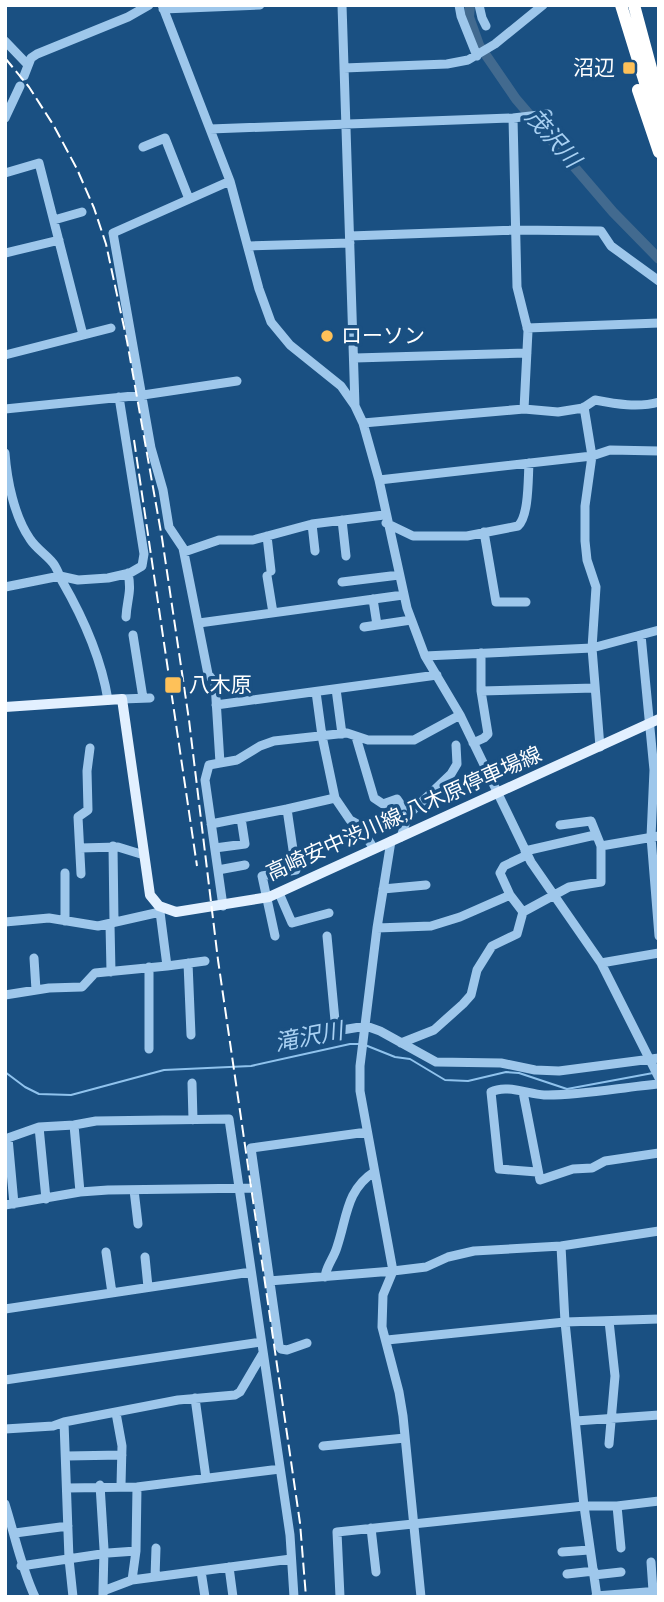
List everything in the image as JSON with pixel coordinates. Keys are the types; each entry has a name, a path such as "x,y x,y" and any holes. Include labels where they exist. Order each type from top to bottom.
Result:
{"highway":[{"path":"621,5 659,128"},
{"path":"634,5 659,98"},
{"path":"632,41 627,49 643,108 659,152"}],"main road":[{"path":"5,707 122,699 150,895 161,910"},
{"name":"高崎安中渋川線;八木原停車場線","path":"161,910 176,912 267,898 653,722"}],"street":[{"path":"24,76 32,58 37,54 128,17 149,5"},
{"path":"260,5 163,7 230,181 259,289 271,322 290,345 341,386 355,405 363,423 379,480 385,519 404,595 425,656 460,715 526,853 552,895 601,963 655,1059 659,1078"},
{"path":"342,5 355,405"},
{"path":"459,5 461,16 479,55"},
{"path":"479,5 486,26"},
{"path":"344,68 447,64 479,55 543,5"},
{"path":"5,41 28,65"},
{"path":"5,118 20,86"},
{"path":"210,129 547,115"},
{"path":"513,118 517,287 527,328 524,409"},
{"path":"143,147 165,138 189,200"},
{"path":"5,173 39,163 83,335"},
{"path":"220,763 215,683 208,674 184,552 169,527 163,490 151,448 113,233 230,181"},
{"path":"54,220 82,212"},
{"path":"248,246 516,230 601,231 611,246 659,281"},
{"path":"5,253 59,240"},
{"path":"527,328 659,323"},
{"path":"5,355 111,328"},
{"path":"355,358 527,353"},
{"path":"5,409 237,381"},
{"path":"5,587 60,576 78,580 128,573 142,566 144,554 120,397"},
{"path":"363,423 524,409 558,411 584,407 595,400 620,405 649,405 659,402"},
{"path":"584,407 592,456 585,541 587,560 596,587 592,648 600,747"},
{"path":"379,480 592,456 610,450 659,450"},
{"path":"5,453 13,498 29,538 42,555 55,565 83,618 104,674 108,700"},
{"path":"184,552 219,540 253,540 312,524 342,520 385,519 413,536 467,536 517,526 522,522 529,463"},
{"path":"342,520 346,555"},
{"path":"312,524 315,551"},
{"path":"484,532 496,602 526,602"},
{"path":"267,536 273,613"},
{"path":"126,617 131,590 128,573"},
{"path":"342,582 399,575"},
{"path":"199,623 404,595"},
{"path":"373,599 377,625"},
{"path":"364,626 411,620"},
{"path":"425,656 592,648 659,630"},
{"path":"122,699 146,698 133,635"},
{"path":"640,635 653,722 659,936"},
{"path":"473,743 488,734 481,691 481,653"},
{"path":"216,705 437,675"},
{"path":"481,691 595,688"},
{"path":"336,689 342,734"},
{"path":"316,692 335,798 350,820 359,825 374,849"},
{"path":"223,906 205,780 206,768 237,760 274,741 348,733 356,737 387,741 414,740 460,715"},
{"path":"356,737 374,798 383,804 397,799 408,815"},
{"path":"421,1597 399,1392 382,1327 383,1294 393,1271 359,1081 377,928 383,889 396,839 408,815 451,774 457,764 456,745"},
{"path":"81,874 78,817 88,810 87,771 90,748"},
{"path":"211,824 335,798"},
{"path":"275,936 262,876 296,870 287,809"},
{"path":"215,848 245,844 241,818"},
{"path":"401,1044 434,1030 471,995 477,970 492,946 517,934 523,912 569,887 601,882 601,846 591,821 560,825"},
{"path":"523,912 510,895 500,873 504,866 526,853 595,835"},
{"path":"601,846 655,836"},
{"path":"80,848 113,846 144,855"},
{"path":"111,971 113,846"},
{"path":"218,870 245,865"},
{"path":"65,873 65,921"},
{"path":"383,889 426,885"},
{"path":"279,893 294,924 329,913"},
{"path":"377,928 430,926 460,917 510,895"},
{"path":"5,922 32,918 86,925 112,923 161,910 167,965"},
{"path":"327,936 336,1031 366,1026 436,1062 501,1063 536,1070 559,1071 655,1059"},
{"path":"601,963 659,953"},
{"path":"34,958 36,990"},
{"path":"5,995 36,990 82,988 92,975 205,961"},
{"path":"188,963 191,1035"},
{"path":"149,967 149,1049"},
{"path":"192,1083 193,1120"},
{"path":"537,1172 499,1169 490,1095 494,1090 561,1095 659,1084"},
{"path":"523,1092 540,1180 573,1169 592,1168 605,1161 659,1153"},
{"path":"256,1188 238,1190 80,1192 10,1205 7,1138 39,1127 96,1121 229,1119 238,1190 280,1469 294,1597"},
{"path":"74,1125 80,1192"},
{"path":"39,1127 46,1199"},
{"path":"307,1343 287,1350 278,1346 251,1148 367,1132"},
{"path":"325,1277 344,1227 345,1213 362,1180 374,1171"},
{"path":"134,1190 138,1224"},
{"path":"269,1282 425,1267 448,1257 474,1251 561,1246 659,1231"},
{"path":"561,1246 565,1322 596,1596 656,1591 651,1562"},
{"path":"106,1252 112,1293"},
{"path":"145,1257 148,1287"},
{"path":"5,1309 251,1272"},
{"path":"387,1340 565,1322 659,1319"},
{"path":"609,1321 615,1376 609,1444"},
{"path":"5,1380 261,1342"},
{"path":"5,1429 54,1426 178,1400 235,1395 240,1392 263,1353"},
{"path":"195,1398 206,1478"},
{"path":"116,1413 122,1455 121,1485"},
{"path":"576,1421 659,1415"},
{"path":"64,1422 73,1597"},
{"path":"323,1446 405,1438"},
{"path":"67,1456 122,1455"},
{"path":"67,1488 100,1485 137,1487 280,1469"},
{"path":"100,1485 103,1594 132,1580 291,1559"},
{"path":"132,1580 136,1551 137,1487"},
{"path":"340,1597 337,1532 584,1506 617,1506 659,1501"},
{"path":"5,1504 15,1533 21,1566 35,1597"},
{"path":"617,1506 621,1548"},
{"path":"15,1533 68,1525"},
{"path":"371,1528 376,1572"},
{"path":"156,1548 156,1577"},
{"path":"562,1552 589,1549"},
{"path":"21,1566 136,1551"},
{"path":"229,1567 233,1597"},
{"path":"201,1571 205,1597"},
{"path":"567,1574 621,1572"}],"waterway":[{"name":"茂沢川","path":"470,5 469,17 479,45 516,99 613,212 659,259"},
{"name":"滝沢川","path":"5,1072 39,1094 71,1095 164,1070 251,1066 359,1044"},
{"name":"滝沢川","path":"365,1045 395,1057 410,1059 445,1080 468,1081 506,1072 519,1073 567,1089 653,1073"}],"railway":[{"path":"5,58 29,87 54,126 94,208 106,244 127,341 162,538 189,720 218,960 300,1523 306,1597"},
{"path":"134,440 197,866"}],"place":[{"name":"沼辺","path":"629,68"},
{"name":"ローソン","path":"327,336"},
{"name":"八木原","path":"173,685"}]}
